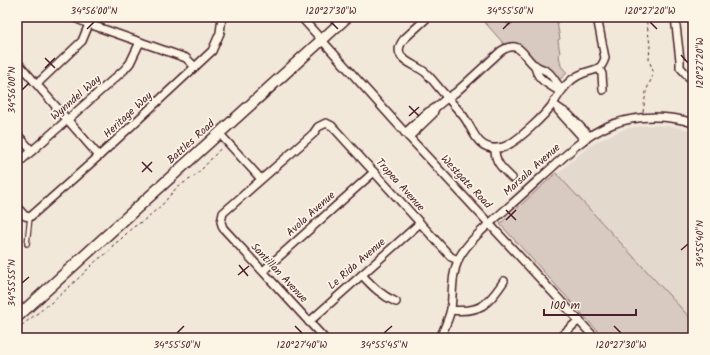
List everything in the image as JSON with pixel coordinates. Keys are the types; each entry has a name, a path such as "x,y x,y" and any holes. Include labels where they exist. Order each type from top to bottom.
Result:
{"street":[{"path":"75,17 77,19 91,20 140,42 186,58 195,67"},
{"name":"Heritage Way","path":"30,217 99,156 212,51 220,33 222,17"},
{"name":"Westgate Road","path":"301,17 407,135 595,338"},
{"name":"Battles Road","path":"17,318 347,17"},
{"path":"428,17 404,39 399,47 401,56 425,73 464,117 481,143 495,149 507,146 515,141 538,121 553,104 567,84 584,73 596,70 604,62 605,58 597,17"},
{"path":"675,17 680,66 693,82"},
{"path":"37,84 82,41 91,20"},
{"name":"Wynndel Way","path":"17,164 124,70 130,63 140,42"},
{"path":"407,135 428,112 456,93 501,50 506,48 514,47 523,52 535,65 549,73 562,91"},
{"path":"17,57 19,64 99,156"},
{"path":"599,68 602,74 603,90"},
{"path":"553,104 564,117 587,138"},
{"name":"Marsala Avenue","path":"440,338 447,322 450,310 454,272 463,251 489,224 587,138 614,124 628,120 659,118 682,120 693,123"},
{"name":"Tropea Avenue","path":"261,179 318,127 326,123 332,126 451,257 458,260"},
{"path":"219,133 261,179"},
{"path":"17,134 32,151"},
{"path":"495,149 495,157 497,162 512,178"},
{"name":"Avola Avenue","path":"263,271 374,172"},
{"name":"Santillan Avenue","path":"261,179 223,213 221,222 223,228 324,338"},
{"path":"17,207 25,216 30,217"},
{"name":"Le Rida Avenue","path":"309,322 420,223"},
{"path":"362,275 386,298 396,302"},
{"path":"450,310 474,310 485,305 497,292 504,281"},
{"path":"559,338 579,320"}],"lane":[{"path":"27,244 30,217"}],"path":[{"path":"644,118 643,110 646,92 652,78 653,71 649,60 650,45 646,17"},
{"path":"17,329 57,298 97,260 110,251 113,245 132,228 162,205 177,187 192,178 227,142"}],"shaded area":[{"path":"507,17 520,17 509,26 504,20"},
{"path":"556,17 560,39 558,40 561,66 567,73 558,81 517,43 504,44 481,18"},
{"path":"655,125 677,127 693,131 693,321 557,174 596,142 625,129"},
{"path":"556,173 693,321 693,338 604,338 500,224"}]}
